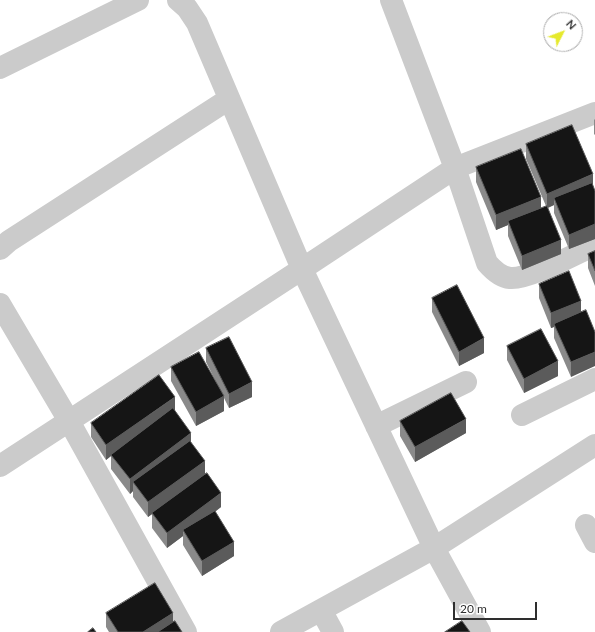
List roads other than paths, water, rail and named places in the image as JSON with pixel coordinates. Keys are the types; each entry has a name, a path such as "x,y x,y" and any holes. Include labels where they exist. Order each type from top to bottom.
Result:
{"street":[{"path":"0,68 138,0"},
{"path":"178,0 187,8 197,23 302,269 434,548 480,632"},
{"path":"391,0 455,168 487,263 496,273 510,278 529,275 595,245"},
{"path":"0,249 16,237 229,99"},
{"path":"0,466 455,168 595,113"},
{"path":"0,304 69,421 186,632"},
{"path":"522,415 595,379"},
{"path":"376,426 466,382"},
{"path":"281,632 434,548 595,445"},
{"path":"321,610 333,632"}]}
